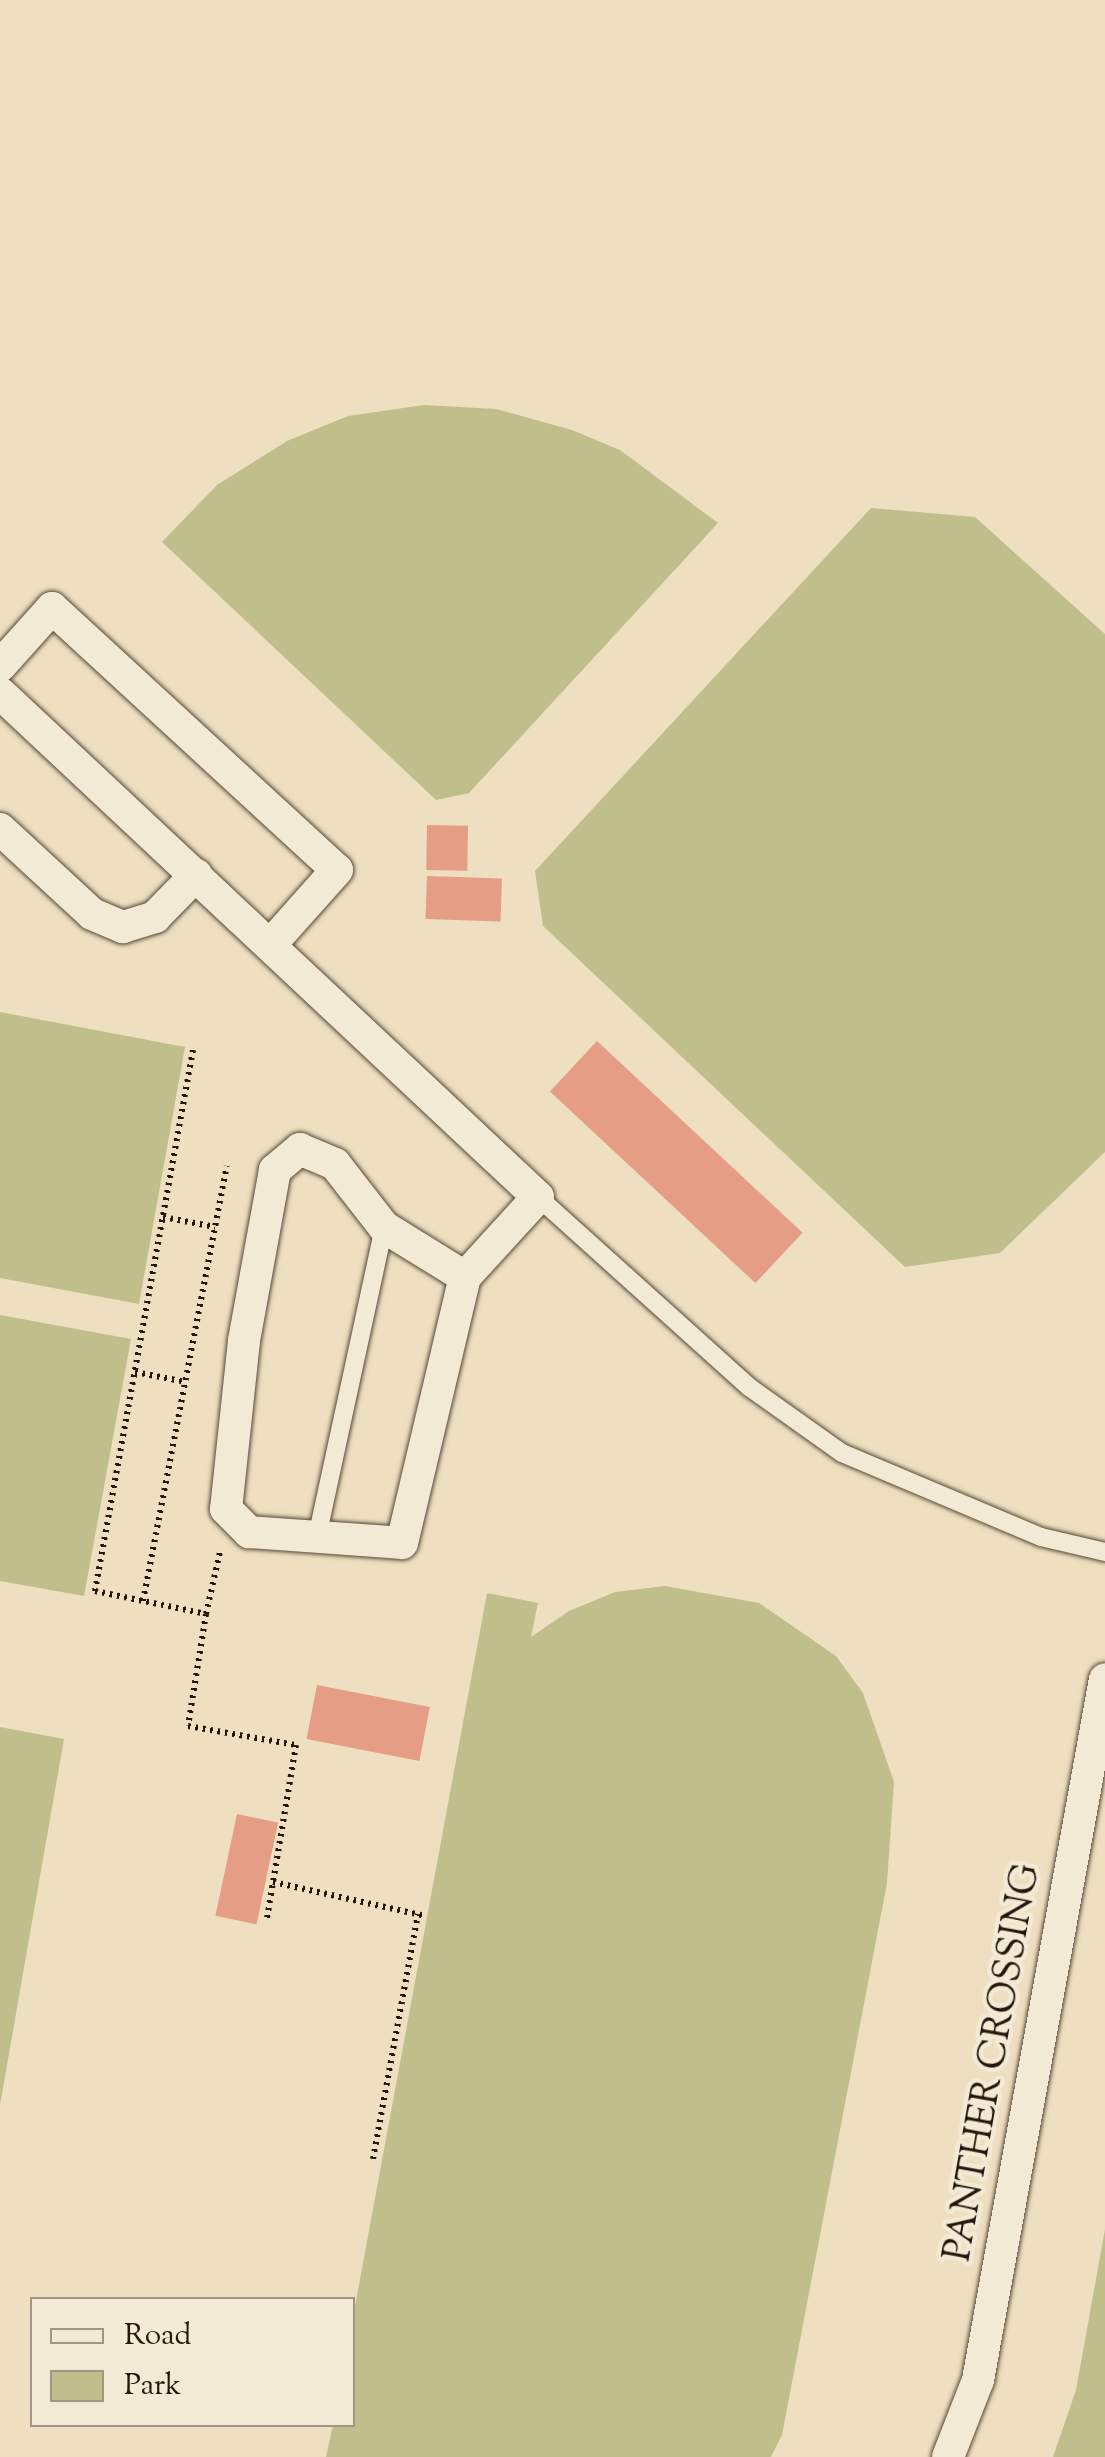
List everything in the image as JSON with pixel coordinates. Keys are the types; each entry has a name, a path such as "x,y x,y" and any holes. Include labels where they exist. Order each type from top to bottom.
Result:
{"street":[{"path":"0,666 52,608 337,870 271,944"},
{"path":"0,693 538,1197 466,1277 402,1543 249,1532 228,1512 244,1341 275,1170 300,1149 335,1164 384,1227 466,1277"},
{"path":"0,829 92,914 122,927 155,917 196,875"},
{"name":"PANTHER CROSSING","path":"948,2457 984,2352 1105,1679"}],"lane":[{"path":"538,1197 749,1387 842,1453 1041,1537 1105,1552"},
{"path":"317,1537 384,1227"}],"path":[{"path":"194,1050 95,1591 206,1614"},
{"path":"144,1601 227,1166"},
{"path":"163,1217 215,1227"},
{"path":"135,1372 186,1382"},
{"path":"228,1512 188,1726 296,1746 267,1920"},
{"path":"273,1882 421,1915 373,2158"}],"green space":[{"path":"424,405 496,409 572,430 620,450 718,523 469,793 436,800 162,542 217,485 287,441 348,416"},
{"path":"871,508 975,517 1105,634 1105,1152 1000,1253 905,1267 543,926 535,871"},
{"path":"0,1012 185,1047 139,1304 0,1278"},
{"path":"0,1315 131,1339 84,1596 0,1581"},
{"path":"665,1586 759,1603 836,1656 863,1693 894,1782 887,1883 782,2435 771,2457 326,2457 333,2427 355,2427 355,2306 487,1593 538,1603 531,1637 569,1611 615,1592"},
{"path":"0,1727 64,1739 0,2105"},
{"path":"1105,2229 1105,2457 1053,2457 1076,2390"}],"building":[{"path":"427,825 468,826 467,871 426,870"},
{"path":"427,876 502,879 500,922 425,919"},
{"path":"597,1041 803,1233 755,1283 550,1091"},
{"path":"317,1685 430,1707 419,1761 307,1739"},
{"path":"237,1814 278,1823 256,1924 215,1916"}]}
